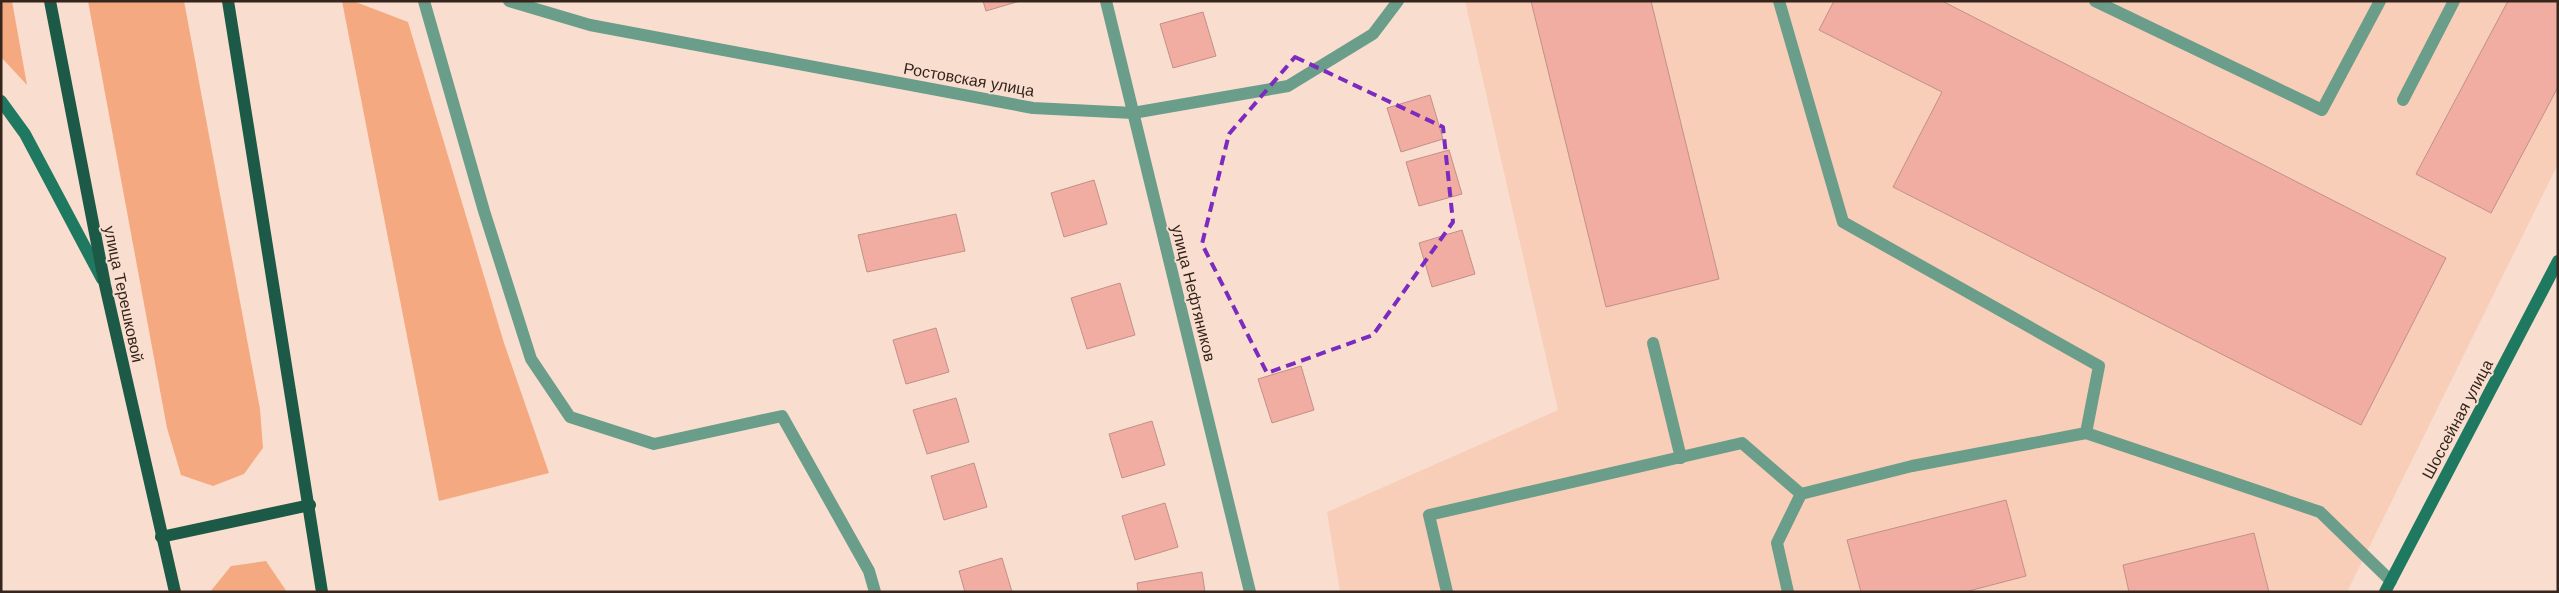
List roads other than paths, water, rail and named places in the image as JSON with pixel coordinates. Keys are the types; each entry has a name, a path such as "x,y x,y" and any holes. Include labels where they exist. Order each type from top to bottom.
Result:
{"main road":[{"name":"улица Терешковой","path":"50,1 105,285 175,592"},
{"path":"228,1 310,505 322,592"},
{"path":"161,537 310,505"}],"street":[{"path":"424,1 484,210 531,358 570,416 654,444 782,416 869,571 875,592"},
{"name":"Ростовская улица","path":"509,1 590,25 1033,108 1133,113 1288,86 1373,34 1398,1"},
{"name":"улица Нефтяников","path":"1106,1 1250,592"},
{"path":"1779,1 1843,222 2098,366 2086,433"},
{"path":"2095,1 2322,110 2380,1"},
{"path":"2403,100 2454,1"},
{"path":"1,101 26,134 105,285"},
{"name":"Шоссейная улица","path":"2388,586 2558,261"},
{"path":"1653,342 1682,458"},
{"path":"1788,592 1777,543 1801,494 1912,466 2086,433 2320,512 2388,586"},
{"path":"1446,592 1429,516 1742,443 1801,494"}]}
